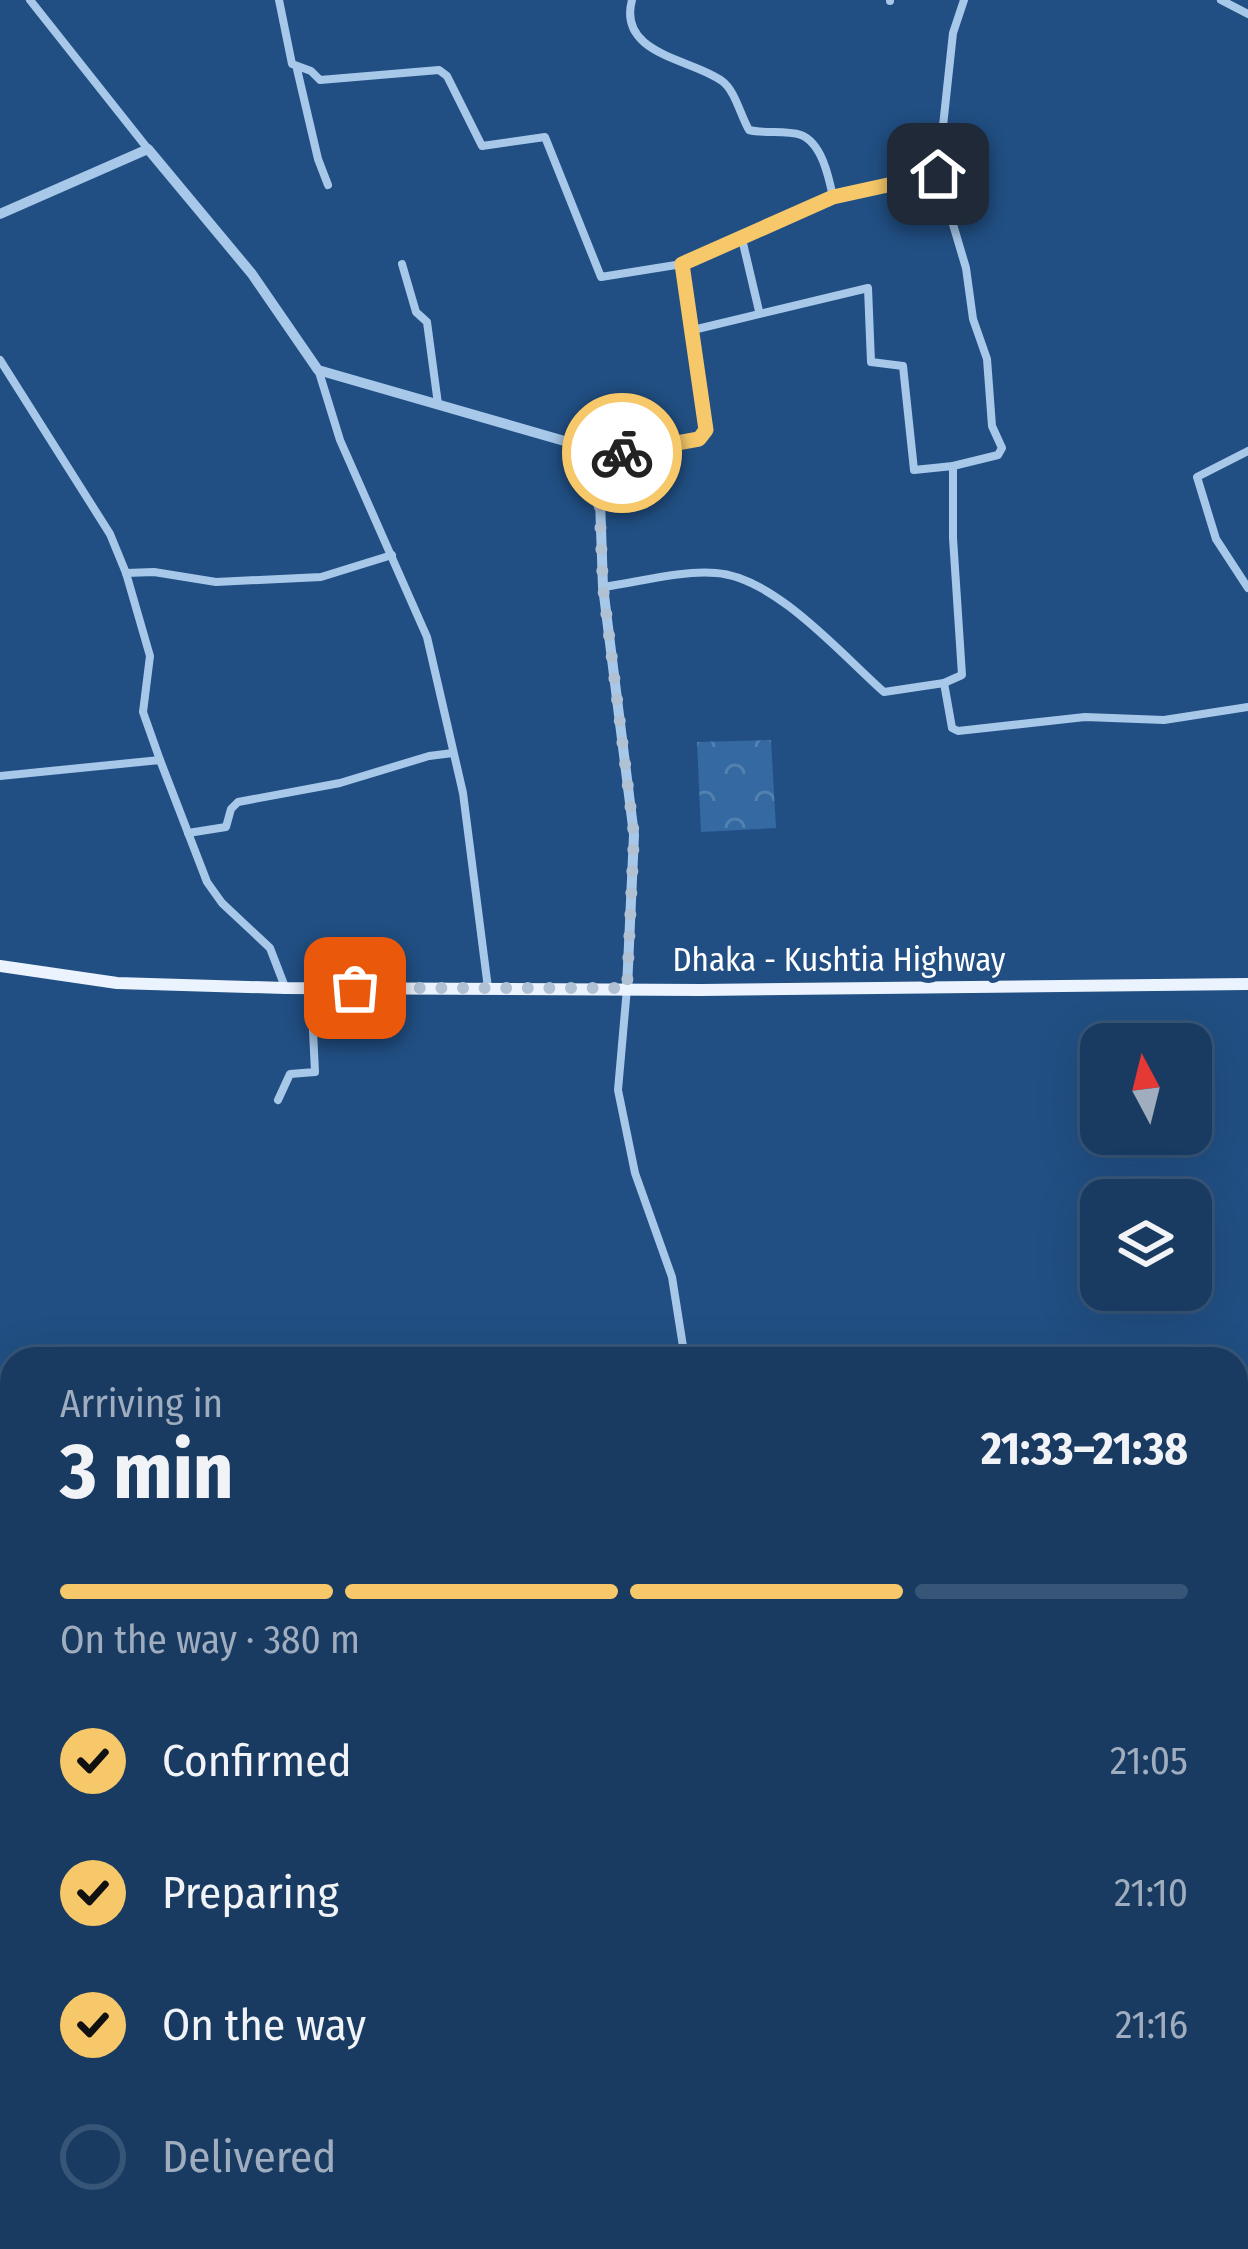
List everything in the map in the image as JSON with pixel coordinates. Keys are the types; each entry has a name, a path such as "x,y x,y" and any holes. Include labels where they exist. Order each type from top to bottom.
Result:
{"main road":[{"name":"Dhaka - Kushtia Highway","path":"0,966 117,983 285,988 1248,984"}],"street":[{"path":"30,0 252,274 319,370 340,440 428,637 470,839 488,988"},
{"path":"279,0 292,64 320,80 439,70 447,76 482,146 545,137 601,277 682,264 833,197 938,174"},
{"path":"632,0 632,20 644,40 662,56 723,81 749,130 801,135 809,141 827,168 833,197"},
{"path":"693,330 868,288 871,362 903,366 914,470 998,455 1002,448 992,426 986,359 938,174 935,136 944,126 952,33 964,0"},
{"path":"1221,0 1248,14"},
{"path":"297,68 328,185"},
{"path":"0,214 148,149"},
{"path":"742,239 760,311"},
{"path":"402,264 416,312 427,322 438,406"},
{"path":"595,459 705,435 704,395 682,264"},
{"path":"0,360 110,534 150,656 143,712 188,833 207,882 252,935 270,948 285,988"},
{"path":"319,370 568,442 595,459 603,587 634,835 618,1090 634,1173 672,1277 683,1347"},
{"path":"1248,451 1197,477 1216,539 1248,588"},
{"path":"603,587 711,572 733,575 795,611 860,665 884,692 944,682 962,675 953,466"},
{"path":"126,573 154,572 217,582 321,577 392,555"},
{"path":"944,682 952,728 958,731 1085,717 1164,720 1248,707"},
{"path":"188,833 226,827 231,808 238,802 340,783 453,753"},
{"path":"0,776 160,760"},
{"path":"278,1100 290,1074 315,1072 311,988"}],"green space":[{"path":"771,740 776,828 701,832 697,742"}],"way so far":[{"path":"355,988 627,988 634,835 603,587 595,459 622,453"}],"route":[{"path":"622,453 705,435 704,395 682,264 833,197 938,174"}]}
